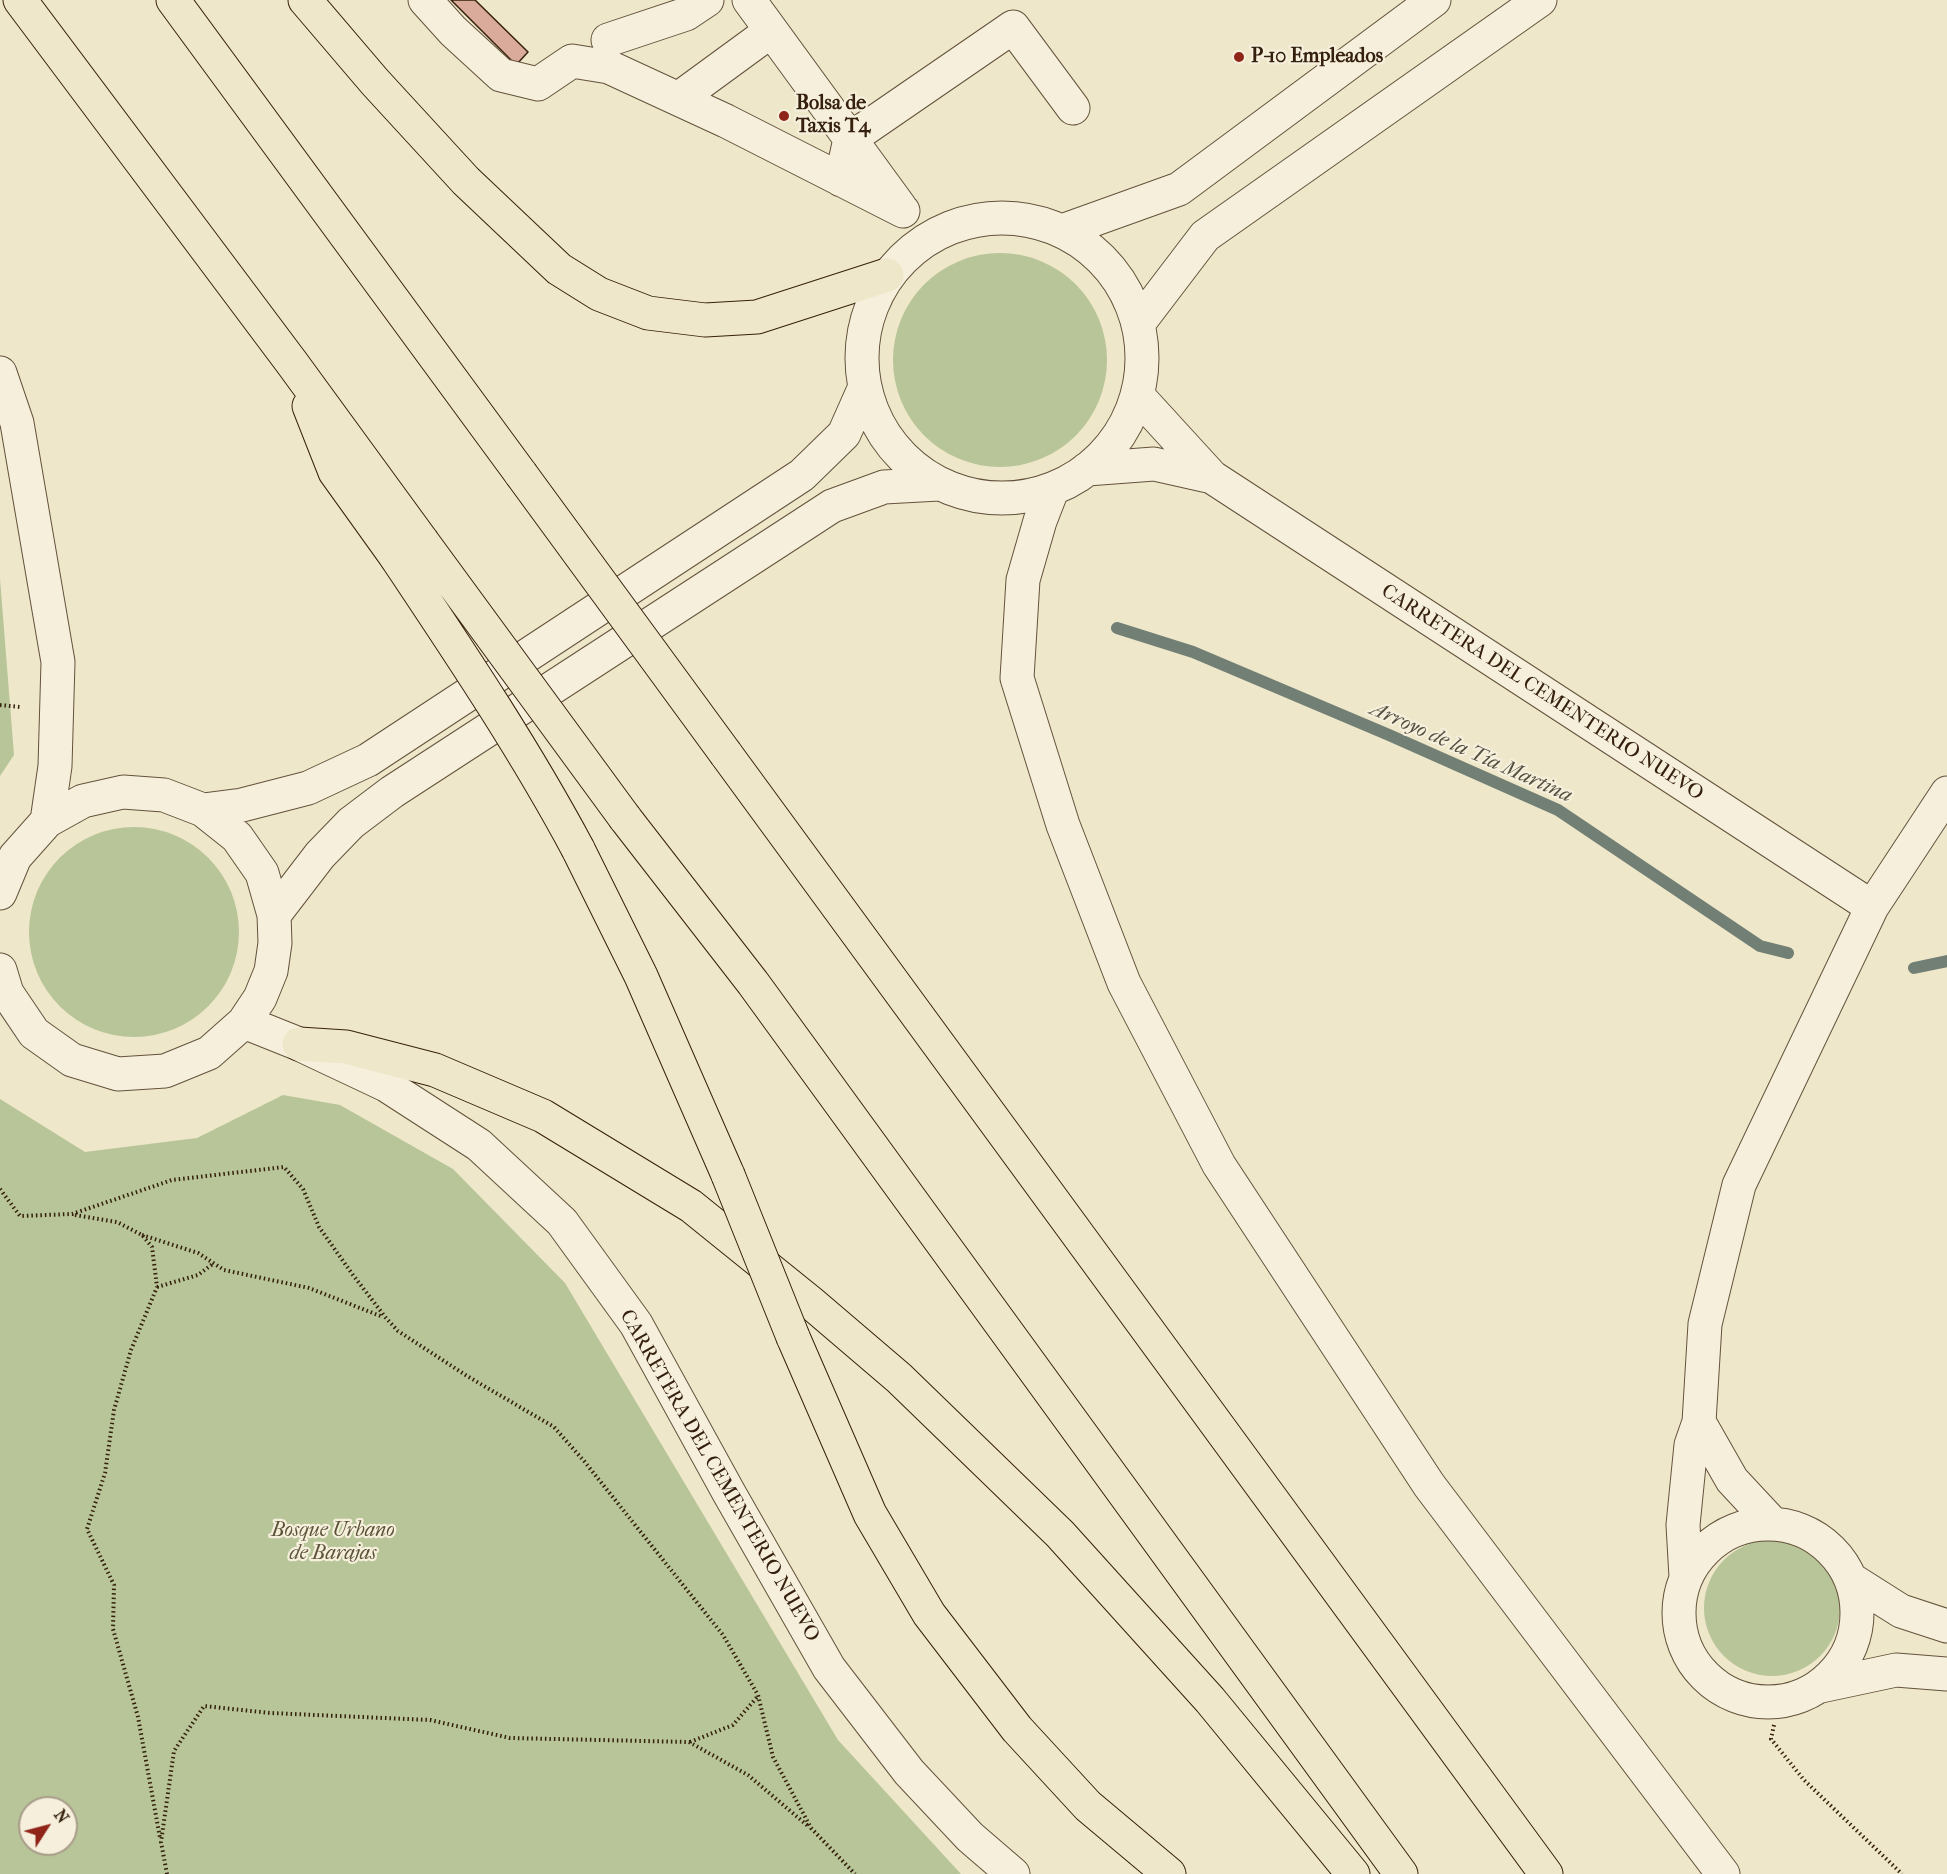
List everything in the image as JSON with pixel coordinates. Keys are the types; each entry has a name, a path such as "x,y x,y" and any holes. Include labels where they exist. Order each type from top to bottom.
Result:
{"highway":[{"path":"20,0 292,363 409,549 477,679 543,783 641,976 728,1175 793,1337 870,1514 928,1614 1017,1729 1080,1797 1169,1874"},
{"path":"173,0 1546,1874"},
{"path":"305,0 375,82 466,181 559,269 599,294 648,312 705,320 757,317 887,275"},
{"path":"409,549 625,818 753,983 1401,1874"},
{"path":"299,1044 346,1047 435,1070 543,1116 691,1206 810,1302 899,1378 1060,1534 1210,1700 1353,1874"}],"street":[{"path":"425,0 453,31 501,75 538,84 572,61 609,68 726,121 903,211"},
{"path":"608,40 686,14 707,0"},
{"path":"748,0 925,239"},
{"path":"1062,231 1179,189 1434,0"},
{"path":"1138,324 1205,236 1540,0"},
{"path":"841,180 850,139 1013,27 1073,108"},
{"path":"678,99 771,31"},
{"path":"1017,218 1062,231 1088,247 1110,269 1127,295 1138,324 1142,360 1137,395 1126,423 1109,449 1087,470 1052,490 1014,498 976,496 939,484 905,460 879,428 864,389 861,349 869,310 887,275 905,255 925,239 969,220 1017,218"},
{"path":"0,373 17,423 58,662 55,766 47,821"},
{"path":"203,810 242,805 308,788 368,760 802,475 844,434 864,389"},
{"name":"CARRETERA DEL CEMENTERIO NUEVO","path":"1137,395 1212,477 1872,908"},
{"name":"CARRETERA DEL CEMENTERIO NUEVO","path":"1087,470 1154,464 1212,477"},
{"path":"274,915 320,855 351,823 392,792 822,512 832,506 884,488 939,484"},
{"path":"1052,490 1040,521 1023,580 1017,678 1063,825 1124,983 1220,1165 1429,1485 1724,1874"},
{"path":"0,892 15,857 47,821 83,801 123,792 164,795 203,810 237,837 262,873 274,915 275,943 271,971 260,998 244,1022 209,1053 165,1071 118,1074 72,1060 34,1033 6,993 0,970"},
{"path":"1686,1576 1702,1552 1725,1535 1748,1526 1773,1524 1798,1529 1821,1540 1839,1558 1852,1580 1858,1609 1854,1638 1842,1665 1821,1686 1807,1694 1789,1701 1764,1703 1736,1697 1711,1682 1692,1660 1681,1633 1679,1604 1686,1576 1683,1525 1691,1445 1700,1422 1705,1323 1739,1185 1872,908 1947,794"},
{"name":"CARRETERA DEL CEMENTERIO NUEVO","path":"244,1022 299,1044 386,1085 479,1145 562,1222 636,1324 828,1668 909,1772 970,1837 1013,1874"},
{"path":"1700,1422 1732,1480 1773,1524"},
{"path":"1852,1580 1901,1611 1947,1626"},
{"path":"1821,1686 1896,1670 1947,1674"}],"path":[{"path":"72,1214 172,1180 284,1167 303,1189 319,1227 398,1331 467,1376 554,1427 585,1461 723,1635 758,1695 773,1757 811,1828"},
{"path":"0,1189 20,1216 72,1214 117,1222 142,1235 198,1253 224,1270 309,1288 386,1318"},
{"path":"142,1235 152,1247 157,1287 131,1350 114,1410 105,1473 87,1530 114,1585 113,1629 138,1717 167,1874"},
{"path":"157,1287 198,1275 214,1263"},
{"path":"161,1842 174,1751 204,1706 270,1713 430,1720 510,1738 689,1742 734,1725 758,1695"},
{"path":"1774,1725 1771,1739 1804,1780 1902,1874"},
{"path":"689,1742 748,1775 811,1828 855,1874"}],"green space":[{"path":"989,253 1011,253 1031,257 1051,265 1076,284 1095,309 1103,329 1107,360 1103,391 1095,411 1076,436 1051,455 1031,463 1011,467 989,467 969,463 949,455 917,428 905,411 897,391 893,371 893,349 897,329 905,309 932,277 949,265 969,257"},
{"path":"0,579 14,755 0,776"},
{"path":"124,827 144,827 165,831 184,839 193,844 215,865 227,882 235,901 239,932 235,963 227,982 222,991 201,1013 184,1025 165,1033 144,1037 124,1037 103,1033 75,1020 46,991 33,963 29,942 29,922 33,901 46,873 75,844 103,831"},
{"name":"Bosque Urbano de Barajas","path":"283,1095 340,1105 453,1169 565,1283 838,1740 961,1874 0,1874 0,1099 85,1152 197,1138"},
{"path":"1772,1540 1798,1545 1820,1560 1835,1582 1840,1608 1835,1634 1820,1656 1798,1671 1772,1676 1746,1671 1724,1656 1709,1634 1704,1608 1709,1582 1724,1560 1746,1545"}],"building":[{"path":"451,0 475,0 528,52 516,65"}],"waterway":[{"name":"Arroyo de la Tía Martina","path":"1117,628 1193,652 1558,810 1760,946 1788,953"},
{"name":"Arroyo de la Tía Martina","path":"1914,968 1947,961"}],"place":[{"name":"P-10 Empleados","path":"1239,57"},
{"name":"Bolsa de Taxis T4","path":"784,116"}]}
